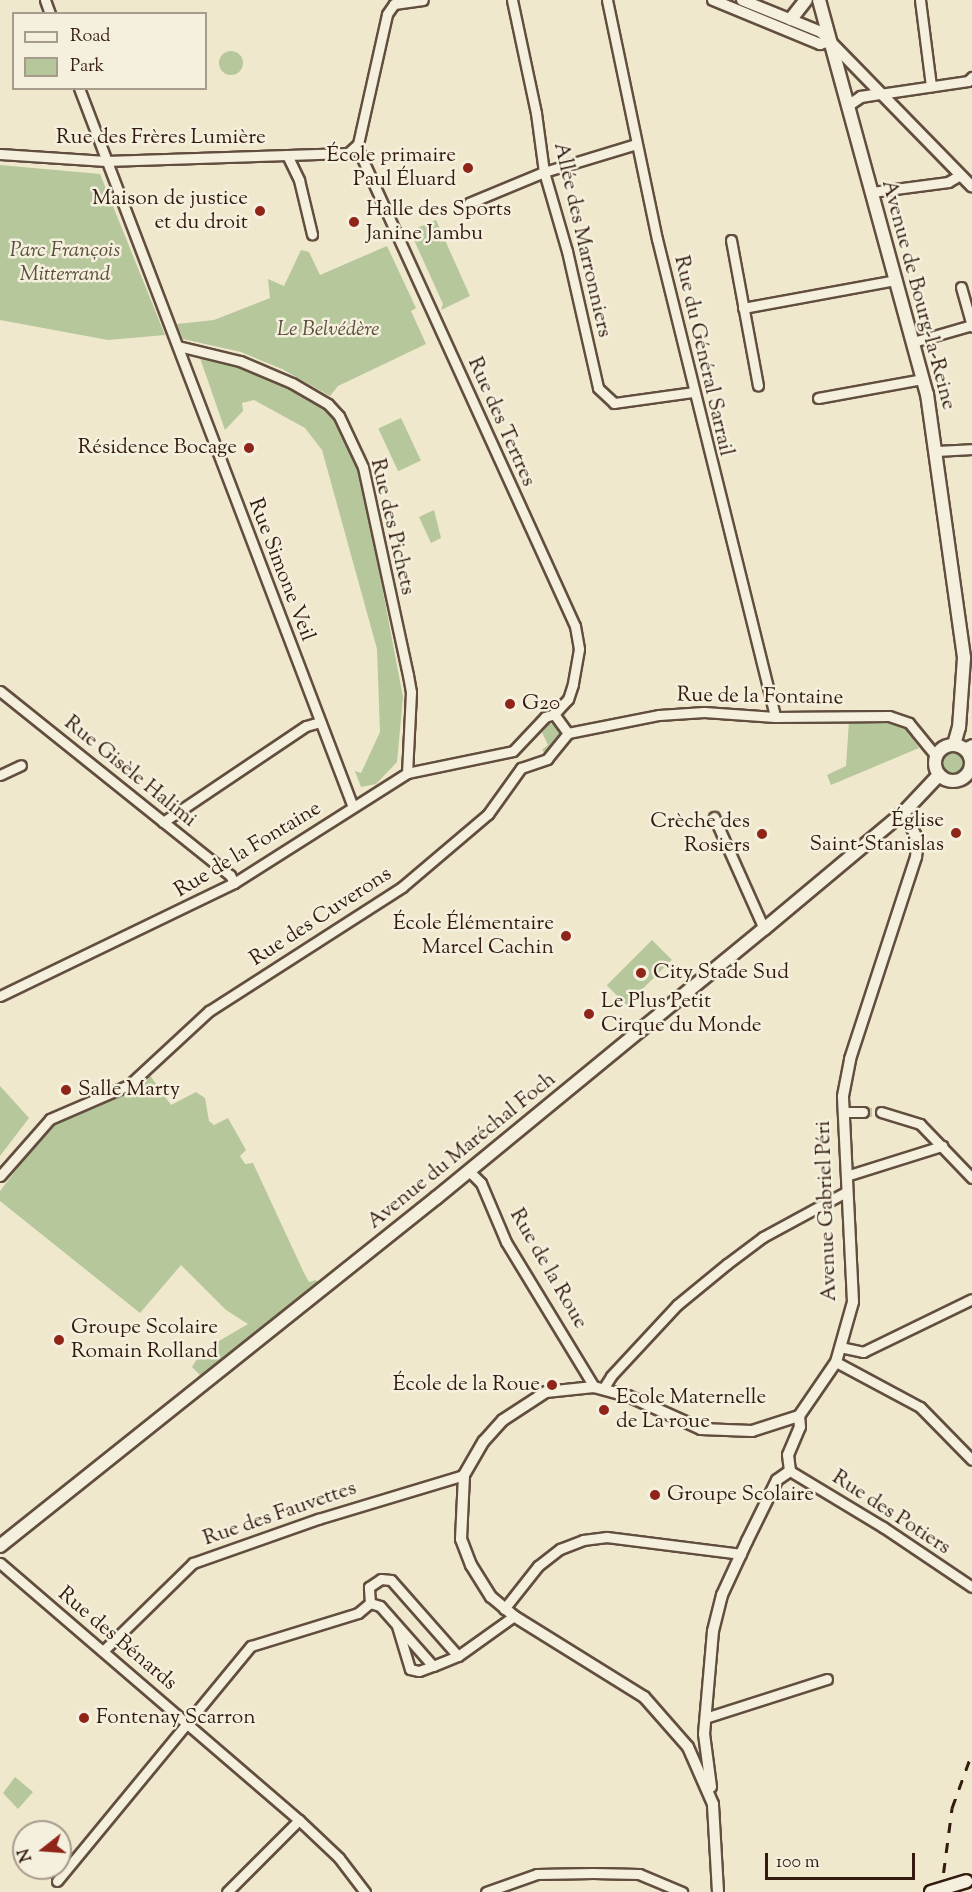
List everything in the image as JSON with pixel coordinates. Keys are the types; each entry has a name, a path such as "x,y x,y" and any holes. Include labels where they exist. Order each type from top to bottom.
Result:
{"main road":[{"path":"791,19 806,0"},
{"name":"Avenue de Bourg-la-Reine","path":"819,0 923,379 936,451 964,658 959,727 963,745"},
{"path":"963,745 972,762 967,783 946,780 939,774 936,756 940,750 963,745"},
{"name":"Avenue du Maréchal Foch","path":"0,1546 470,1171 904,812 939,774"},
{"path":"931,1892 969,1880"}],"street":[{"path":"357,147 387,14 392,2 423,0"},
{"name":"Allée des Marronniers","path":"512,0 536,113 544,172 567,250 598,388 614,403 693,392"},
{"name":"Rue du Général Sarrail","path":"606,0 636,144 693,392 775,717"},
{"path":"713,0 820,44 830,41"},
{"path":"742,0 821,32 972,188"},
{"path":"920,0 931,86"},
{"path":"848,106 861,97 971,81"},
{"path":"79,90 178,346"},
{"path":"469,203 544,172 636,144"},
{"name":"Rue des Frères Lumière","path":"0,154 106,161 348,153 357,147"},
{"name":"Rue des Tertres","path":"357,147 575,627 579,649 573,684 568,699 554,714"},
{"path":"287,155 299,180 312,234"},
{"path":"872,192 948,182 960,175"},
{"path":"731,240 758,386"},
{"path":"743,308 896,280"},
{"path":"913,342 972,326 961,287"},
{"name":"Rue Simone Veil","path":"178,346 353,807"},
{"name":"Rue des Pichets","path":"178,346 240,361 292,383 328,404 339,417 363,468 408,675 411,692 407,773"},
{"path":"818,398 923,379"},
{"path":"936,451 972,449"},
{"name":"Rue Gisèle Halimi","path":"0,691 230,875 234,883"},
{"name":"Rue de la Fontaine","path":"568,733 659,715 704,712 775,717 890,716 909,723 936,756"},
{"path":"554,714 568,733 547,759 521,768 513,751 530,730 554,714"},
{"path":"163,822 306,726 320,722"},
{"name":"Rue de la Fontaine","path":"2,996 234,883 407,773 513,751"},
{"path":"0,775 21,765"},
{"name":"Rue des Cuverons","path":"0,1176 50,1119 129,1085 210,1011 410,880 488,814 521,768"},
{"name":"Avenue Gabriel Péri","path":"799,1416 836,1362 853,1302 843,1112 850,1059 916,857 918,840 904,812"},
{"path":"714,817 764,928"},
{"path":"843,1112 863,1112"},
{"path":"881,1112 920,1124 972,1178"},
{"path":"846,1176 942,1146"},
{"name":"Rue de la Roue","path":"470,1171 481,1183 506,1242 599,1388"},
{"path":"599,1388 677,1305 727,1264 763,1237 846,1192"},
{"path":"840,1347 863,1353 972,1299"},
{"path":"836,1362 920,1407 972,1460"},
{"path":"713,1804 688,1747 644,1697 504,1609 471,1566 461,1539 464,1475 484,1441 520,1407 546,1392 599,1388 627,1396 701,1429 752,1431 799,1416 800,1427 788,1455 790,1471 777,1480 741,1554 722,1595 713,1631 704,1745 713,1804 718,1892"},
{"name":"Rue des Potiers","path":"790,1471 883,1527 972,1587"},
{"name":"Rue des Fauvettes","path":"103,1651 194,1563 308,1522 464,1475"},
{"path":"504,1609 538,1566 560,1549 583,1540 607,1537 741,1554"},
{"name":"Rue des Bénards","path":"0,1563 188,1722 298,1820 339,1858 365,1892"},
{"path":"370,1603 369,1587 381,1579 391,1580 458,1656"},
{"path":"370,1603 380,1606 433,1666"},
{"path":"57,1881 251,1646 358,1613 370,1603"},
{"path":"397,1624 410,1669 420,1671 458,1656 514,1616"},
{"path":"705,1718 827,1679"},
{"path":"688,1747 704,1745"},
{"path":"227,1892 298,1820"},
{"path":"486,1892 537,1874 581,1873 639,1874 682,1892"}],"green space":[{"path":"231,51 236,52 242,58 242,68 236,74 231,75 226,74 220,68 219,63 220,58 226,52"},
{"name":"Parc François Mitterrand","path":"0,165 100,174 165,335 108,340 0,320"},
{"path":"436,220 470,296 441,310 443,304 410,231"},
{"name":"Le Belvédère","path":"387,246 416,308 411,311 426,344 338,386 330,396 282,369 241,352 183,339 177,324 214,320 270,298 268,279 284,286 301,250 309,252 320,275"},
{"path":"200,358 237,365 324,405 340,426 360,470 403,697 397,762 376,784 361,787 355,771 361,773 380,732 377,649 322,450 305,428 254,400 242,403 243,411 225,430"},
{"path":"401,418 421,461 398,471 378,429"},
{"path":"434,510 441,538 431,543 419,517"},
{"path":"887,720 906,730 919,748 831,785 827,775 846,766 849,721"},
{"path":"546,722 558,726 560,737 546,754 542,750 548,745 539,726"},
{"path":"953,752 961,755 964,763 961,771 953,774 945,771 942,763 945,755"},
{"name":"City Stade Sud","path":"652,940 672,960 627,1005 607,985"},
{"path":"149,1074 171,1105 196,1092 205,1098 209,1121 214,1125 228,1118 246,1150 240,1156 245,1164 253,1163 304,1273 309,1282 316,1280 321,1286 201,1376 192,1367 202,1351 248,1324 226,1310 181,1265 140,1313 0,1201 0,1191 50,1126 101,1105"},
{"path":"0,1086 29,1118 0,1156"},
{"path":"15,1777 33,1792 18,1809 3,1793"}],"tunnel":[{"path":"863,1112 881,1112"}],"railway":[{"path":"941,1892 952,1808 972,1753"}],"place":[{"name":"École primaire Paul Éluard","path":"468,168"},
{"name":"Maison de justice et du droit","path":"260,211"},
{"name":"Halle des Sports Janine Jambu","path":"354,222"},
{"name":"Résidence Bocage","path":"249,448"},
{"name":"G20","path":"510,704"},
{"name":"Église Saint-Stanislas","path":"956,833"},
{"name":"Crèche des Rosiers","path":"762,834"},
{"name":"École Élémentaire Marcel Cachin","path":"566,936"},
{"name":"City Stade Sud","path":"641,973"},
{"name":"Le Plus Petit Cirque du Monde","path":"589,1014"},
{"name":"Salle Marty","path":"66,1090"},
{"name":"Groupe Scolaire Romain Rolland","path":"59,1340"},
{"name":"École de la Roue","path":"552,1385"},
{"name":"Ecole Maternelle de La roue","path":"604,1410"},
{"name":"Groupe Scolaire","path":"655,1495"},
{"name":"Fontenay Scarron","path":"84,1718"}]}
